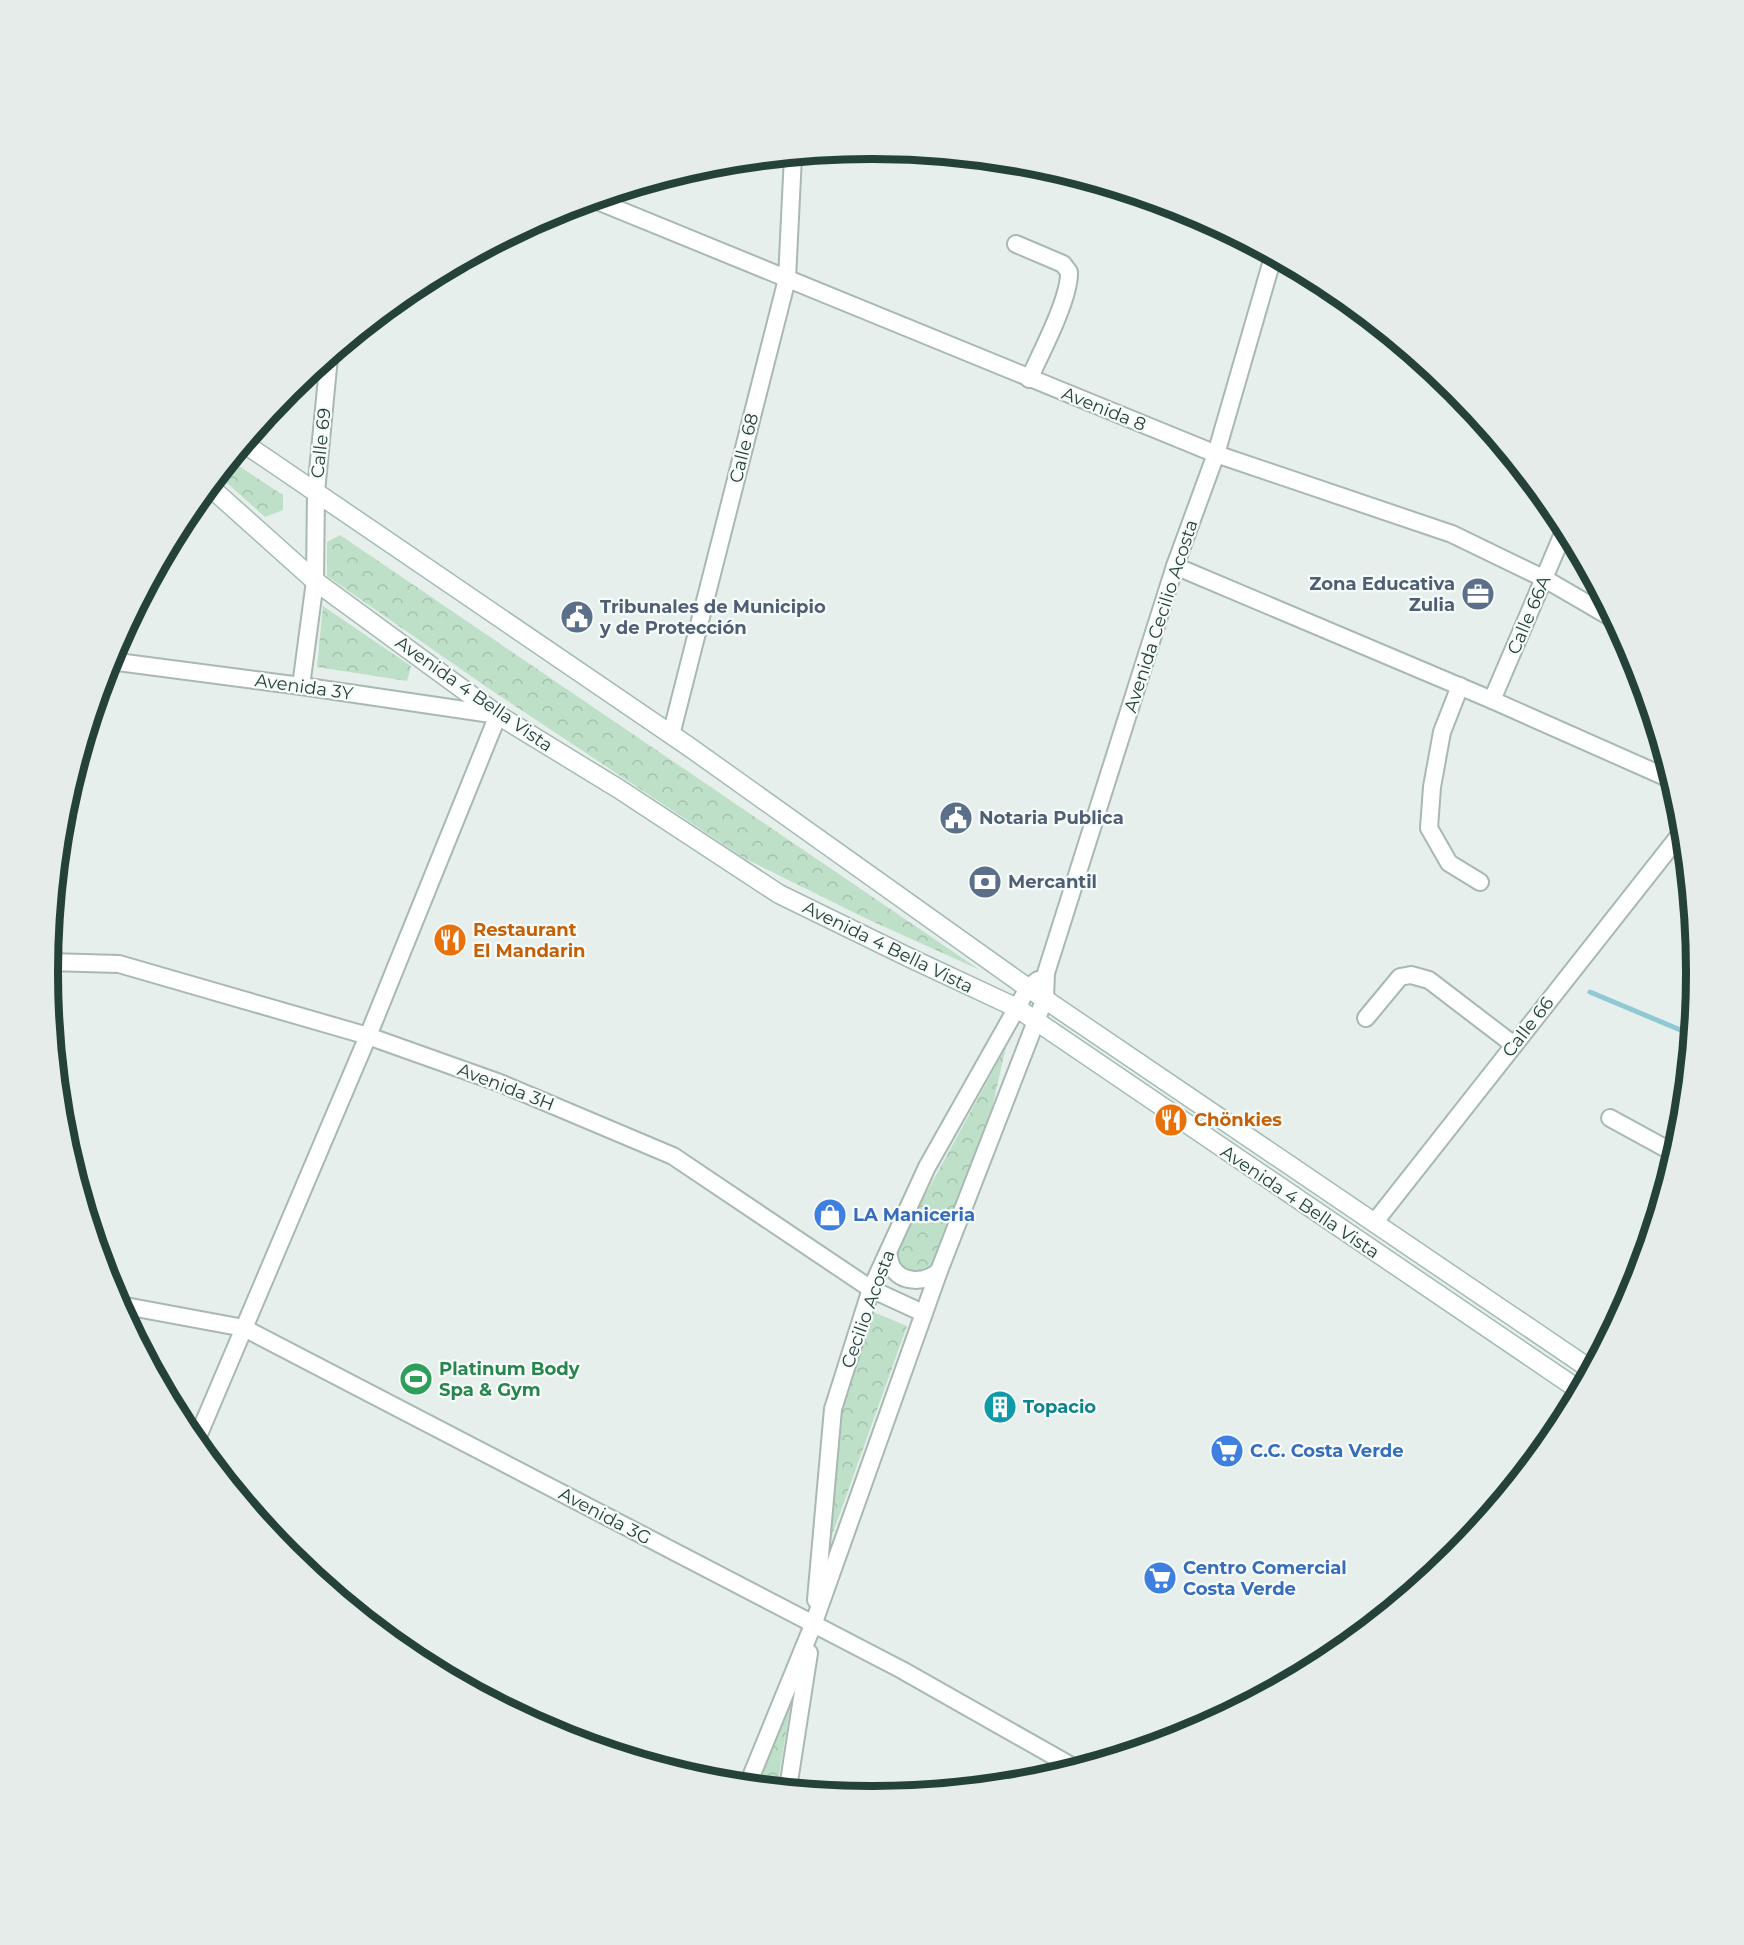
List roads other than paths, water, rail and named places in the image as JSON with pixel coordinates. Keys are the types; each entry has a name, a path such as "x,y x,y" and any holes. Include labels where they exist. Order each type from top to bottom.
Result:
{"street":[{"name":"Calle 68","path":"671,735 787,279 793,163"},
{"name":"Avenida 8","path":"605,204 1216,454 1452,534 1545,579 1601,612"},
{"path":"1016,244 1063,264 1069,272 1057,317 1029,379"},
{"name":"Avenida Cecilio Acosta","path":"1045,998 1046,974 1175,566 1216,454 1271,264"},
{"name":"Calle 69","path":"301,686 315,581 316,492 328,368"},
{"name":"Avenida 4 Bella Vista","path":"251,448 671,735 1028,988 1584,1365"},
{"name":"Avenida 4 Bella Vista","path":"216,492 315,581 498,715 619,789 779,894 1017,1008 1573,1386"},
{"name":"Calle 66A","path":"1492,700 1560,540"},
{"path":"1175,566 1460,686 1661,775"},
{"name":"Avenida 3Y","path":"120,662 498,715"},
{"path":"1460,686 1442,732 1430,798 1429,828 1449,863 1480,882"},
{"path":"201,1430 368,1036 498,715"},
{"name":"Calle 66","path":"1374,1223 1514,1045 1676,848"},
{"name":"Avenida 3H","path":"58,963 120,964 368,1036 500,1083 673,1156 871,1289 923,1313"},
{"path":"1028,988 1046,974"},
{"path":"1366,1018 1400,977 1412,975 1429,980 1514,1045"},
{"name":"Cecilio Acosta","path":"813,1625 833,1409 871,1289 927,1167 1028,988"},
{"name":"Cecilio Acosta","path":"751,1776 813,1625 923,1313 1045,998"},
{"path":"1610,1118 1666,1149"},
{"path":"888,1253 892,1267 902,1276 918,1281 939,1272"},
{"name":"Avenida 3G","path":"131,1307 244,1328 902,1670 1065,1762"},
{"path":"789,1781 813,1625"}],"waterway":[{"path":"1590,992 1684,1031"}],"place":[{"name":"Zona Educativa Zulia","path":"1478,594"},
{"name":"Tribunales de Municipio y de Protección","path":"577,617"},
{"name":"Notaria Publica","path":"956,818"},
{"name":"Mercantil","path":"985,882"},
{"name":"Restaurant El Mandarin","path":"450,940"},
{"name":"Chönkies","path":"1171,1120"},
{"name":"LA Maniceria","path":"830,1215"},
{"name":"Platinum Body Spa & Gym","path":"416,1379"},
{"name":"Topacio","path":"1000,1407"},
{"name":"C.C. Costa Verde","path":"1227,1451"},
{"name":"Centro Comercial Costa Verde","path":"1160,1578"}]}
